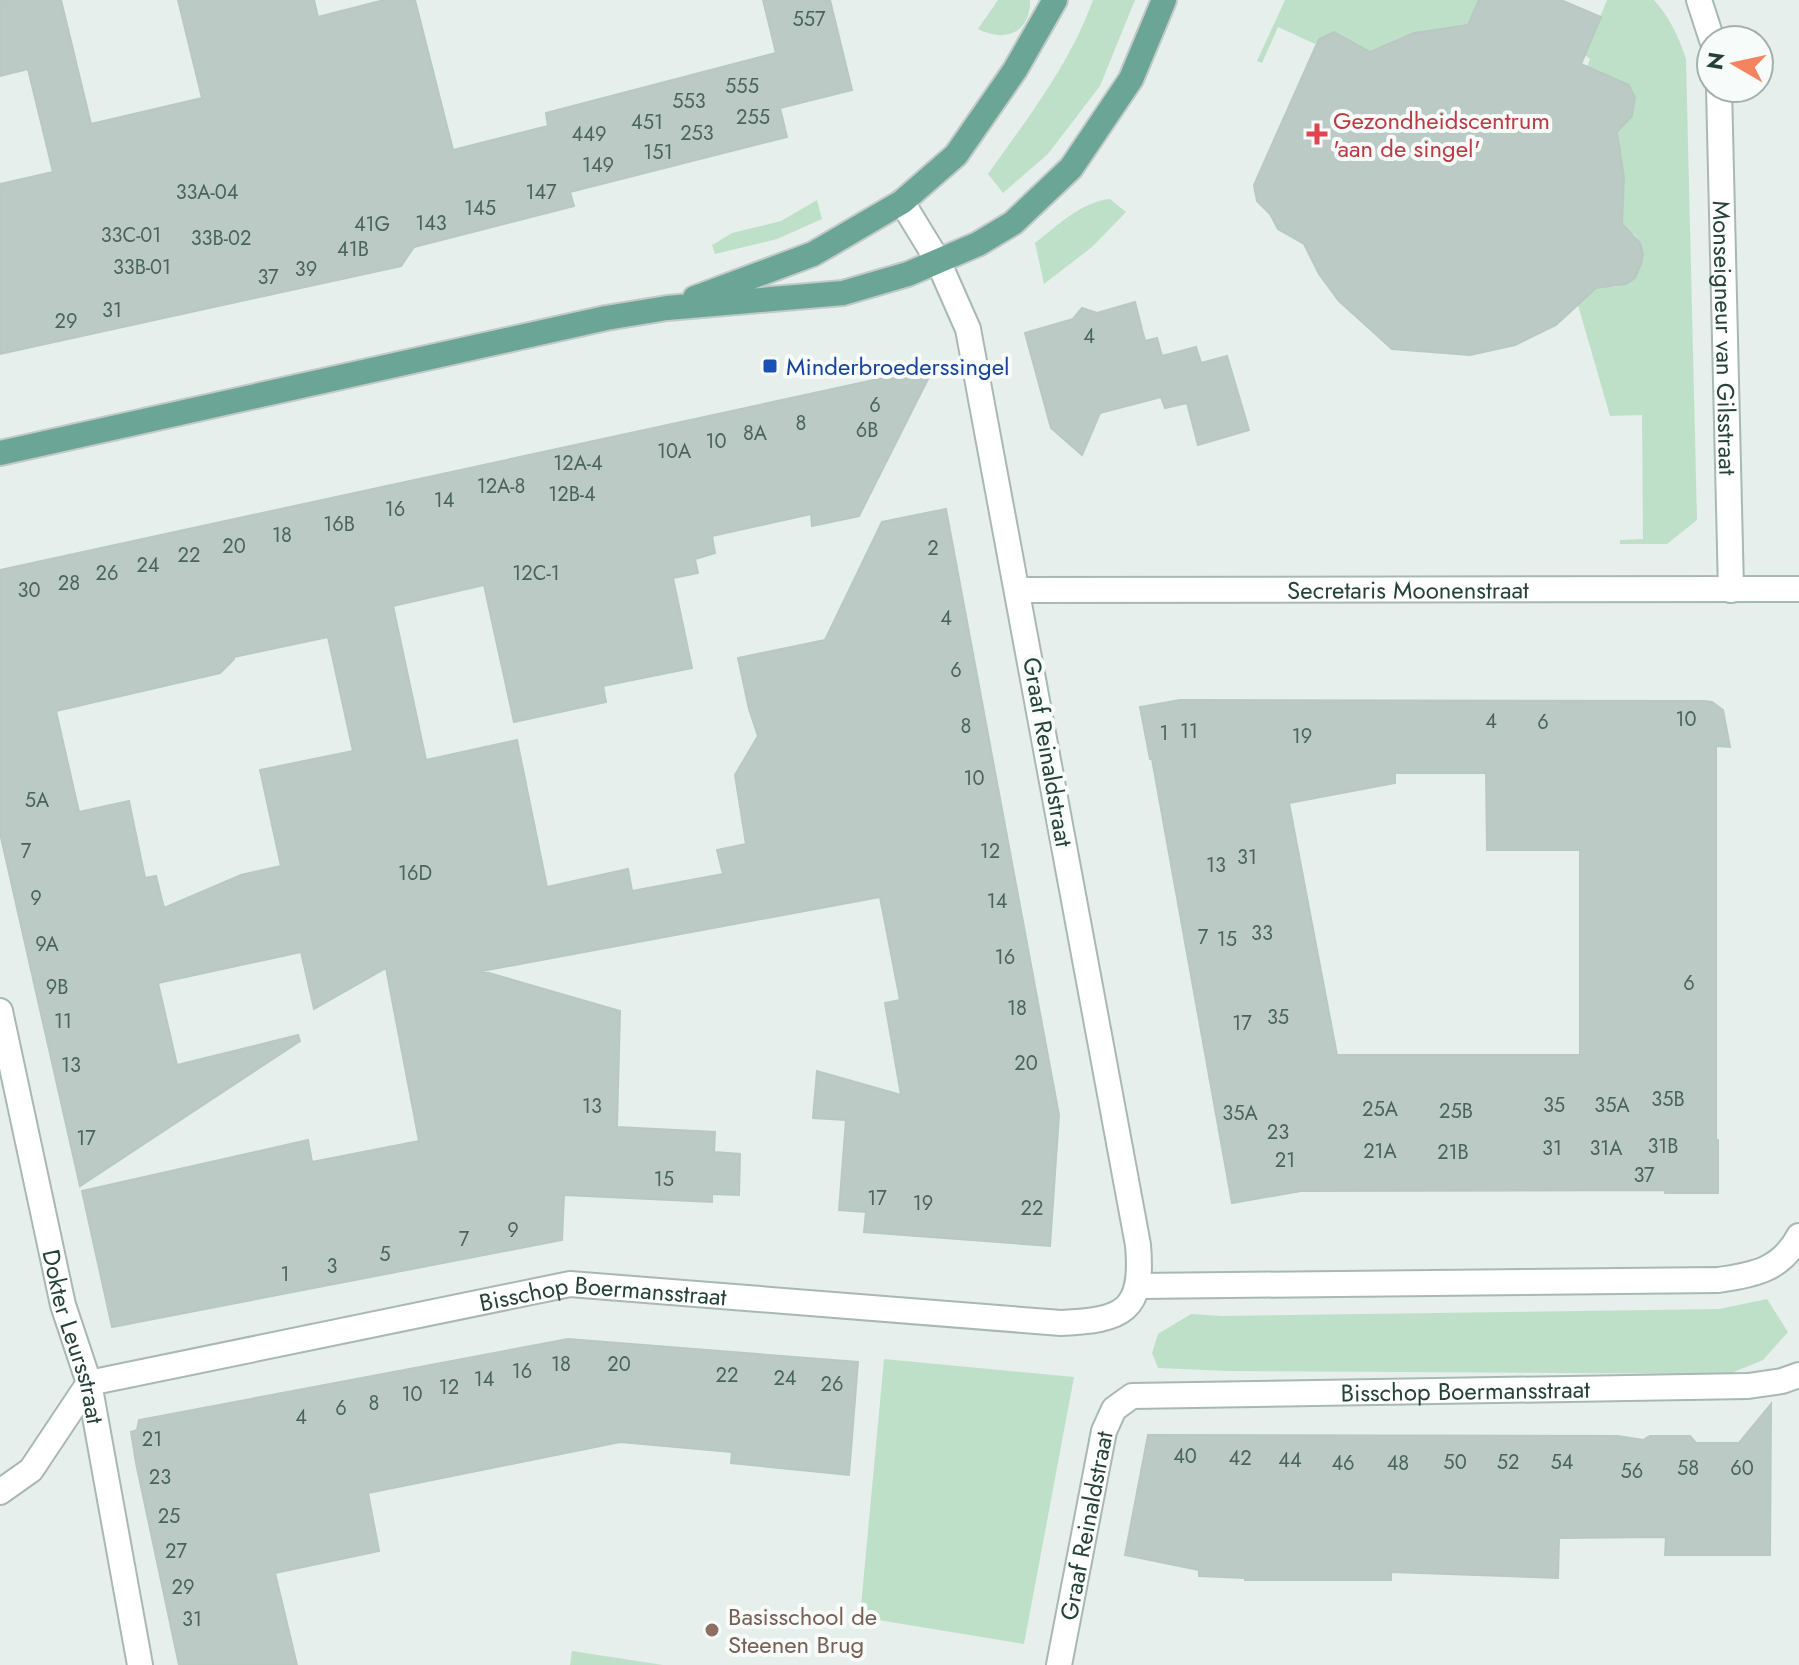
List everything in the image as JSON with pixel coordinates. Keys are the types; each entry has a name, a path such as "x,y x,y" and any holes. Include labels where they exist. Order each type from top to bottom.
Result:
{"main road":[{"path":"667,308 813,254 902,202 956,155 1015,70 1055,0"},
{"path":"0,453 606,318 667,308 843,293 908,274 978,244 1013,223 1071,168 1131,79 1164,0"}],"street":[{"path":"1699,0 1707,24"},
{"name":"Monseigneur van Gilsstraat","path":"1719,104 1731,590"},
{"name":"Graaf Reinaldstraat","path":"902,202 938,261 968,329 1138,1245 1138,1286"},
{"name":"Secretaris Moonenstraat","path":"1018,590 1799,589"},
{"name":"Dokter Leursstraat","path":"0,1011 63,1305 89,1383 140,1665"},
{"path":"1138,1286 1718,1280 1744,1277 1776,1265 1791,1250 1799,1236"},
{"name":"Bisschop Boermansstraat","path":"89,1383 570,1284 1061,1323 1091,1322 1121,1312 1131,1303 1138,1286"},
{"name":"Bisschop Boermansstraat","path":"1132,1396 1748,1386 1799,1375"},
{"path":"0,1492 31,1470 89,1383"},
{"name":"Graaf Reinaldstraat","path":"1059,1665 1104,1431 1114,1409 1132,1396"}],"green space":[{"path":"998,0 1030,0 1026,20 1007,35 978,29"},
{"path":"1093,0 1135,0 1100,86 1048,154 1003,193 988,174 1060,69"},
{"path":"1285,0 1479,0 1468,27 1413,34 1388,43 1364,58 1342,36 1329,34 1315,44 1278,27 1262,63 1257,61"},
{"path":"1607,0 1654,0 1673,27 1686,59 1697,520 1667,544 1620,544 1620,540 1643,539 1642,415 1610,416 1578,305 1596,284 1616,287 1635,278 1643,256 1636,236 1622,227 1622,177 1612,129 1630,118 1635,98 1623,83 1587,67 1590,59 1585,55"},
{"path":"1110,199 1126,212 1092,247 1044,284 1035,243 1079,210"},
{"path":"817,200 822,219 777,239 715,254 712,245 732,233 781,221"},
{"path":"1767,1299 1788,1332 1763,1360 1729,1374 1228,1371 1158,1368 1152,1353 1158,1334 1191,1314 1719,1309"},
{"path":"884,1359 1074,1377 1024,1644 860,1617"},
{"path":"572,1651 663,1665 570,1665"}],"building":[{"path":"0,0 61,0 91,124 202,98 178,0 314,0 318,17 384,0 415,0 453,150 548,126 546,113 776,53 763,0 830,0 852,90 780,108 787,137 570,192 574,206 414,247 401,266 0,354 0,184 53,172 28,69 0,76"},
{"path":"1479,0 1561,0 1601,17 1581,64 1629,85 1635,98 1632,116 1617,132 1624,178 1622,224 1640,243 1643,254 1641,264 1635,278 1626,284 1596,288 1556,325 1515,345 1470,355 1392,349 1339,301 1319,274 1304,244 1278,229 1270,214 1257,201 1254,185 1319,39 1334,32 1370,52 1414,33 1468,25"},
{"path":"1135,302 1145,341 1157,338 1162,356 1196,347 1201,363 1227,356 1249,430 1198,445 1187,403 1165,408 1161,397 1100,413 1082,455 1051,428 1025,333 1073,319 1082,308 1097,313"},
{"path":"934,367 859,516 812,526 811,514 712,536 715,553 695,559 698,573 673,578 692,668 603,686 606,702 514,722 484,585 393,606 426,760 517,740 547,887 628,869 632,891 723,874 717,850 746,844 735,775 758,736 738,658 825,640 882,522 946,509 1059,1115 1050,1246 864,1232 866,1212 839,1210 846,1120 813,1118 817,1071 901,1095 885,1003 900,1000 880,897 482,971 620,1011 617,1127 715,1132 714,1152 740,1154 739,1195 712,1194 712,1202 564,1195 562,1240 112,1327 82,1191 308,1140 312,1162 419,1141 386,968 314,1009 301,952 158,983 177,1065 298,1035 300,1041 80,1186 0,833 0,570","holes":["328,637 353,751 260,770 281,866 241,875 164,908 156,876 145,878 129,801 79,812 56,711 220,673 234,657"]},
{"path":"1180,700 1704,701 1712,702 1723,710 1730,747 1716,746 1718,1193 1665,1193 1666,1190 1301,1191 1232,1203 1140,707","holes":["1395,773 1486,773 1487,850 1580,850 1580,1055 1337,1055 1289,803 1395,783"]},
{"path":"568,1339 858,1362 849,1475 731,1463 732,1452 620,1442 368,1493 379,1551 275,1573 297,1665 179,1665 136,1463 131,1432 137,1430 139,1420"},
{"path":"1771,1404 1770,1555 1665,1555 1666,1537 1559,1538 1558,1578 1391,1572 1391,1580 1245,1580 1199,1576 1199,1570 1125,1555 1148,1435 1618,1436 1643,1440 1650,1436 1690,1436 1696,1443 1739,1443"}],"place":[{"name":"Gezondheidscentrum 'aan de singel'","path":"1317,134"},
{"name":"Minderbroederssingel","path":"770,366"},
{"name":"Basisschool de Steenen Brug","path":"712,1630"}]}
